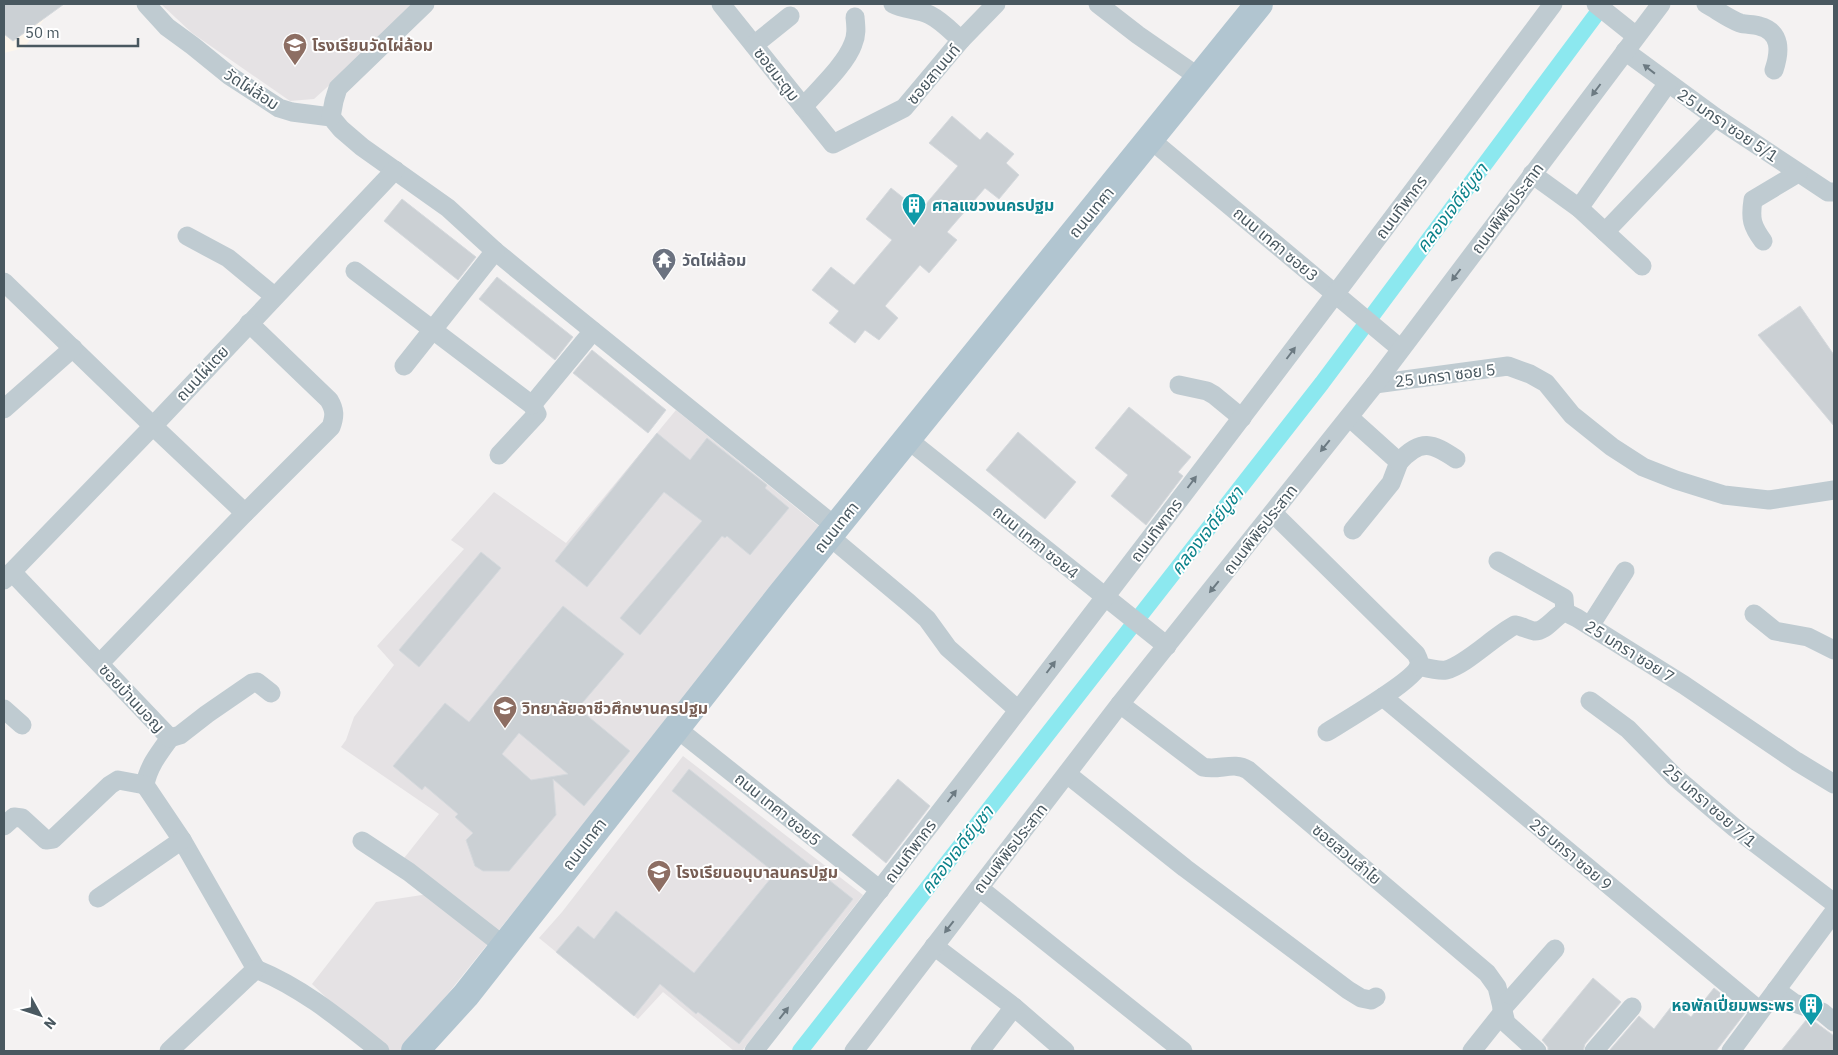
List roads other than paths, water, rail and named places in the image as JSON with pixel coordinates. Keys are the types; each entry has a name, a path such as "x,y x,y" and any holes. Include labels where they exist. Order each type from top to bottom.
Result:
{"main road":[{"name":"ถนนเทศา","path":"426,1048 504,946 906,438 930,412 1061,247 1259,4"}],"street":[{"name":"วัดไผ่ล้อม","path":"146,4 167,26 230,76 280,108 292,112 331,117"},
{"path":"425,4 338,88 331,117 340,129 448,208 495,251 833,531 927,619 948,648 1018,710"},
{"name":"ซอยมะตูม","path":"721,4 833,144"},
{"path":"893,4 900,8 917,10 931,15 961,40"},
{"name":"ซอยสานนท์","path":"833,144 904,108 961,40 996,4"},
{"path":"1098,4 1138,35 1200,78"},
{"name":"ถนนทิพากร","path":"754,1051 1018,710 1111,602 1242,418 1342,300 1553,4"},
{"name":"25 มกรา ซอย 5/1","path":"1596,4 1617,21 1630,43 1668,83 1828,192 1834,192"},
{"name":"ถนนพิพิธประสาท","path":"854,1051 1068,774 1120,704 1161,642 1273,513 1375,384 1396,344 1532,174 1661,4"},
{"path":"1706,4 1740,23 1769,29 1778,42 1779,56 1774,70"},
{"path":"754,45 790,16"},
{"path":"803,107 842,62 853,45 857,30 855,17"},
{"path":"1579,208 1668,83"},
{"path":"1605,232 1715,116"},
{"name":"ถนน เทศา ซอย3","path":"1150,139 1396,344"},
{"name":"ถนนไผ่เตย","path":"8,576 395,170"},
{"path":"1763,241 1754,228 1751,215 1753,200 1798,172"},
{"path":"1532,174 1579,208 1642,266"},
{"path":"187,236 228,258 274,296"},
{"path":"404,366 495,251"},
{"path":"355,271 532,405 537,414 499,455"},
{"path":"4,282 245,513"},
{"path":"100,663 331,427 335,417 334,409 328,400 249,324"},
{"path":"532,405 593,331"},
{"path":"4,409 73,348"},
{"name":"25 มกรา ซอย 5","path":"1375,384 1508,366 1530,374 1546,383 1572,415 1612,447 1643,467 1676,480 1724,495 1769,500 1834,490"},
{"path":"1179,385 1214,394 1242,418"},
{"path":"1349,417 1400,462"},
{"name":"ถนน เทศา ซอย4","path":"906,438 1161,642"},
{"path":"1353,530 1391,483 1400,462 1409,451 1423,445 1437,446 1456,458"},
{"path":"1273,513 1416,654 1419,661 1419,666 1414,673 1383,696 1327,732"},
{"path":"1419,666 1445,670 1460,664 1503,631 1515,625 1533,631 1541,630 1558,615 1565,612 1564,598 1498,561"},
{"path":"1590,626 1625,571"},
{"name":"ซอยบ้านมอญ","path":"8,576 100,663 170,738 146,775 145,785"},
{"name":"25 มกรา ซอย 7","path":"1565,612 1684,685 1796,761 1834,784"},
{"path":"1754,614 1774,631 1808,637 1834,650"},
{"path":"170,738 180,735 252,683 257,682 271,693"},
{"name":"25 มกรา ซอย 9","path":"1383,696 1760,1011"},
{"name":"25 มกรา ซอย 7/1","path":"1590,701 1628,729 1675,777 1735,828 1834,902"},
{"name":"ซอยสวนลำไย","path":"1120,704 1203,767 1213,768 1237,765 1248,770 1487,973 1497,987 1504,1018 1510,1028 1537,1051"},
{"path":"4,709 22,725"},
{"name":"ถนน เทศา ซอย5","path":"676,728 880,890"},
{"path":"1068,774 1185,868 1348,990 1361,998 1371,1000 1376,997"},
{"path":"4,826 14,817 22,818 46,840 53,839 110,785 118,780 145,785 182,840 256,969 290,986 325,1007 380,1051"},
{"path":"98,898 182,840"},
{"path":"362,841 409,872 504,946"},
{"path":"979,888 1183,1051"},
{"path":"1731,1051 1834,912"},
{"path":"934,946 1014,1007 1065,1051"},
{"path":"1472,1051 1502,1010 1555,949"},
{"path":"169,1051 256,969"},
{"path":"1776,990 1794,1003 1822,1012 1834,1022"},
{"path":"980,1051 1014,1007"},
{"path":"1594,1051 1632,1007"}],"waterway":[{"name":"คลองเจดีย์บูชา","path":"800,1051 1322,383 1604,4"}],"place":[{"name":"โรงเรียนวัดไผ่ล้อม","path":"295,66"},
{"name":"ศาลแขวงนครปฐม","path":"914,226"},
{"name":"วัดไผ่ล้อม","path":"664,281"},
{"name":"วิทยาลัยอาชีวศึกษานครปฐม","path":"505,729"},
{"name":"โรงเรียนอนุบาลนครปฐม","path":"659,893"},
{"name":"หอพักเปี่ยมพระพร","path":"1811,1026"}]}
